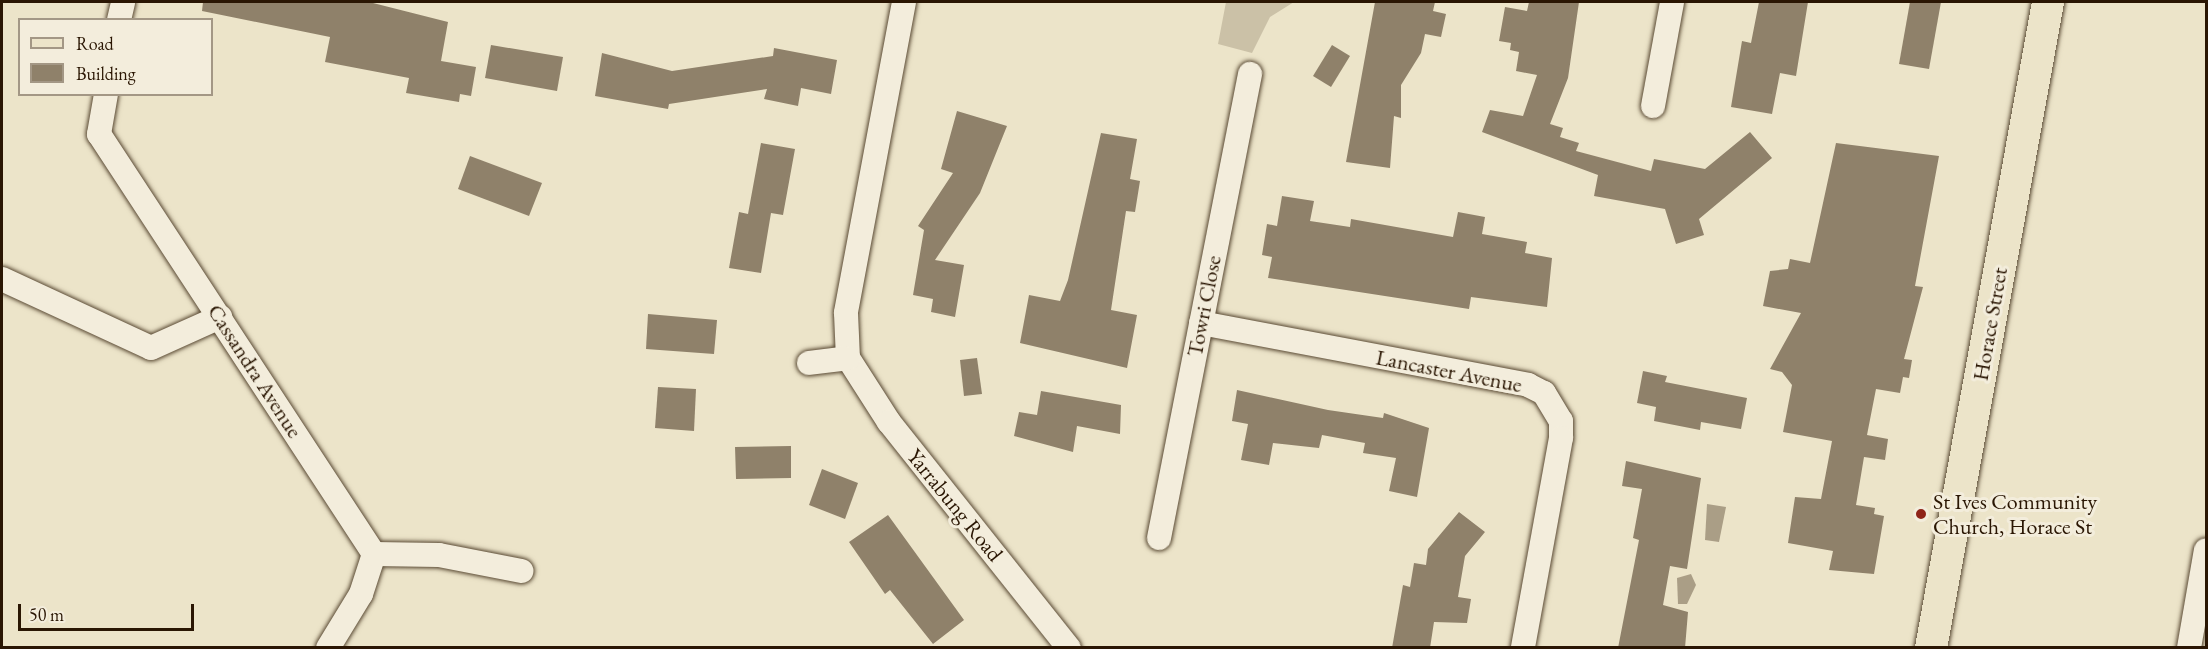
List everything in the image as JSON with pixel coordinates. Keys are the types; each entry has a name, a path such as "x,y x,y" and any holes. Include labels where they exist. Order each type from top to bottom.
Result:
{"main road":[{"name":"Horace Street","path":"1931,648 2048,2"}],"street":[{"path":"119,18 123,2"},
{"path":"809,363 848,358 846,313 904,2"},
{"path":"1653,106 1672,2"},
{"name":"Towri Close","path":"1159,538 1250,74"},
{"name":"Cassandra Avenue","path":"106,96 99,134 374,554"},
{"path":"2,279 151,348 220,316"},
{"name":"Lancaster Avenue","path":"1201,323 1528,385 1544,393 1561,421 1561,438 1523,648"},
{"name":"Yarrabung Road","path":"848,358 889,422 1069,648"},
{"path":"2189,648 2206,550"},
{"path":"328,648 361,594 374,554 439,555 521,571"}],"shaded area":[{"path":"1226,2 1294,2 1270,17 1252,53 1218,44"},
{"path":"1707,504 1726,507 1719,542 1705,540"},
{"path":"1691,574 1696,585 1687,604 1678,604 1677,578"}],"building":[{"path":"203,2 373,3 448,22 441,61 476,67 471,96 460,94 459,102 406,93 409,78 325,62 330,37 202,11"},
{"path":"1375,2 1435,2 1433,11 1446,14 1441,37 1425,34 1421,53 1401,85 1401,118 1394,116 1390,168 1346,162"},
{"path":"1529,2 1579,2 1568,78 1550,124 1563,128 1560,137 1579,143 1576,151 1651,171 1654,159 1705,169 1750,132 1772,158 1699,219 1704,235 1676,244 1665,209 1594,196 1598,175 1482,132 1490,110 1523,116 1537,75 1516,71 1519,52 1510,50 1511,43 1499,41 1505,7 1527,11"},
{"path":"1759,2 1808,2 1796,76 1780,73 1772,114 1731,107 1742,41 1751,43"},
{"path":"1910,2 1941,2 1929,69 1899,64"},
{"path":"491,45 563,57 557,91 485,78"},
{"path":"1332,45 1350,56 1331,87 1313,76"},
{"path":"774,48 837,60 831,94 801,88 798,106 764,99 767,89 669,104 668,109 595,96 602,53 672,71 773,56"},
{"path":"957,111 1007,126 980,193 935,260 964,265 955,317 931,312 933,299 913,295 924,230 918,226 953,173 941,169"},
{"path":"1101,133 1137,139 1130,179 1140,181 1135,212 1126,211 1111,310 1137,315 1127,368 1020,343 1029,295 1060,301 1068,280"},
{"path":"761,143 795,149 783,215 771,213 761,273 729,268 739,212 748,214"},
{"path":"1836,143 1939,156 1915,286 1923,287 1904,359 1912,360 1909,378 1903,377 1900,393 1876,389 1867,435 1888,439 1885,460 1864,457 1856,505 1875,508 1874,514 1884,516 1874,574 1829,570 1833,551 1788,543 1795,497 1821,499 1832,441 1783,432 1792,385 1782,372 1770,369 1801,313 1763,306 1770,271 1788,269 1790,259 1810,263"},
{"path":"470,156 542,183 529,216 458,189"},
{"path":"1282,196 1314,201 1310,221 1350,227 1351,219 1453,237 1458,212 1485,217 1482,234 1527,242 1525,253 1552,258 1547,307 1471,297 1469,309 1268,278 1272,257 1262,255 1267,224 1277,226"},
{"path":"648,314 717,320 714,354 646,349"},
{"path":"977,358 982,394 964,396 960,360"},
{"path":"1643,371 1667,376 1665,382 1747,398 1741,429 1701,422 1700,430 1654,421 1656,407 1637,403"},
{"path":"658,387 696,389 694,431 655,428"},
{"path":"1237,390 1328,410 1383,418 1384,413 1429,428 1417,497 1389,491 1396,458 1363,453 1365,443 1322,435 1319,448 1273,443 1269,465 1241,460 1248,424 1232,421"},
{"path":"1041,391 1121,405 1120,434 1077,426 1073,452 1014,436 1019,412 1037,415"},
{"path":"791,446 791,478 736,479 735,447"},
{"path":"1626,461 1701,478 1687,569 1670,566 1663,605 1688,612 1685,648 1618,648 1639,540 1633,538 1642,489 1622,486"},
{"path":"822,469 858,483 845,519 809,505"},
{"path":"1459,512 1485,532 1465,556 1458,597 1471,599 1467,623 1434,622 1430,648 1392,648 1403,585 1410,587 1414,563 1426,565 1428,549"},
{"path":"888,515 964,620 933,644 890,590 885,594 849,542"}],"place":[{"name":"St Ives Community Church, Horace St","path":"1921,514"}]}
